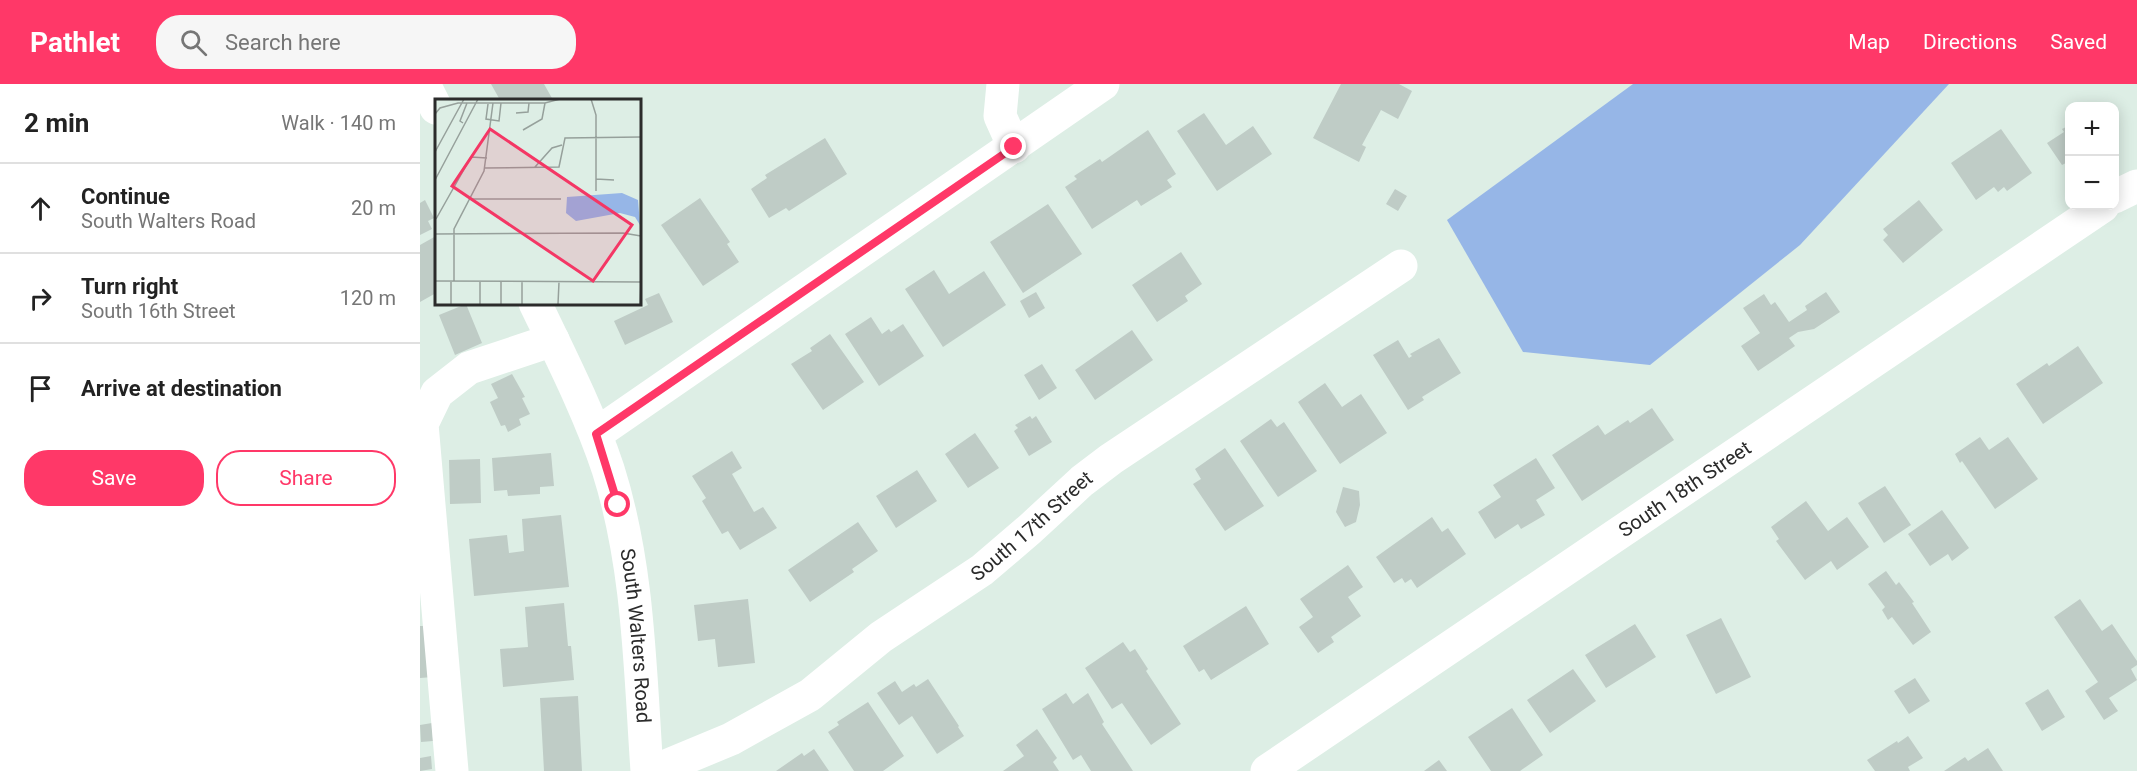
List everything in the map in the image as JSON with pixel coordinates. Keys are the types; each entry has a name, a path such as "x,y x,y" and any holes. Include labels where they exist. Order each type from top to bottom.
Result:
{"street":[{"path":"424,84 435,106"},
{"path":"1003,84 1000,116 1014,147"},
{"path":"596,434 1103,84"},
{"path":"2119,195 2137,186"},
{"name":"South 18th Street","path":"1267,771 2097,210"},
{"name":"South 17th Street","path":"654,771 731,739 810,695 881,637 982,570 1082,481 1111,459 1401,267"},
{"name":"South Walters Road","path":"535,304 596,434 618,505 631,574 639,650 647,771"},
{"path":"452,771 422,424 437,393 469,368 553,340"}],"shaded area":[{"path":"1633,84 1949,84 1800,245 1650,365 1523,352 1447,220"}],"building":[{"path":"491,84 544,84 552,99 499,99"},
{"path":"1341,84 1399,84 1412,91 1398,119 1381,110 1362,145 1366,147 1359,162 1313,138"},
{"path":"1204,113 1226,145 1253,126 1272,154 1217,191 1177,131"},
{"path":"2065,128 2065,164 2062,165 2047,143 2064,132 2062,129"},
{"path":"2001,129 2032,173 2007,191 2004,187 1998,192 1994,187 1976,200 1951,163"},
{"path":"1148,130 1176,174 1167,180 1172,187 1141,206 1137,200 1092,229 1065,187 1077,179 1074,176 1100,159 1102,162"},
{"path":"825,138 847,174 789,211 786,208 769,218 751,189 767,178 765,175"},
{"path":"1395,189 1407,196 1398,211 1386,204"},
{"path":"700,198 730,242 727,244 739,262 703,286 661,225"},
{"path":"425,200 434,218 428,221 432,229 420,235 420,203"},
{"path":"1919,200 1943,230 1903,263 1883,240 1888,235 1883,229"},
{"path":"1048,204 1082,254 1023,293 990,242"},
{"path":"435,237 435,294 420,302 420,245"},
{"path":"1181,252 1202,284 1185,296 1188,301 1157,322 1132,285"},
{"path":"934,270 949,294 984,271 1006,305 943,347 905,289"},
{"path":"1036,292 1045,308 1029,318 1020,301"},
{"path":"1826,292 1840,312 1814,329 1798,332 1789,338 1795,346 1758,371 1741,346 1760,333 1743,308 1764,294 1771,305 1775,302 1789,322 1807,310 1805,306"},
{"path":"659,293 673,322 625,345 614,321 648,305 645,299"},
{"path":"466,304 482,343 455,355 439,315"},
{"path":"871,317 882,334 889,329 891,332 903,324 924,356 879,386 845,334"},
{"path":"1132,330 1153,360 1095,400 1075,370"},
{"path":"830,334 864,382 823,410 791,364 812,351 810,348"},
{"path":"1439,338 1461,373 1422,397 1424,400 1408,410 1373,355 1398,340 1409,358 1412,356 1410,354"},
{"path":"2078,346 2103,383 2043,424 2016,384 2047,363 2049,366"},
{"path":"1042,364 1057,388 1039,400 1024,375"},
{"path":"512,374 525,397 522,398 530,414 519,419 521,425 508,432 505,425 501,426 490,402 498,398 491,384"},
{"path":"1325,383 1342,407 1361,394 1387,433 1340,464 1298,402"},
{"path":"1652,408 1674,440 1582,501 1552,455 1598,425 1605,435 1628,420 1630,423"},
{"path":"1030,416 1032,419 1036,416 1052,442 1029,456 1014,431 1018,428 1015,425"},
{"path":"1271,419 1277,427 1284,422 1317,471 1278,497 1240,441"},
{"path":"975,433 999,468 968,488 945,454"},
{"path":"1980,437 1989,450 2008,437 2038,479 1995,509 1955,454"},
{"path":"1225,448 1264,506 1225,531 1193,484 1201,479 1195,469"},
{"path":"732,451 742,468 732,474 754,512 763,507 777,528 740,550 728,531 722,534 702,501 706,498 692,476"},
{"path":"551,453 554,486 540,487 540,494 508,496 507,490 494,491 492,458"},
{"path":"1536,458 1555,488 1536,500 1545,515 1521,529 1518,524 1495,539 1478,512 1501,497 1493,485"},
{"path":"480,459 481,503 450,504 449,460"},
{"path":"917,470 937,501 896,528 876,496"},
{"path":"1885,486 1911,525 1884,543 1858,503"},
{"path":"1343,487 1359,491 1360,505 1356,522 1345,527 1336,512"},
{"path":"1806,501 1828,531 1847,517 1869,547 1837,570 1831,561 1805,580 1776,541 1779,539 1771,527"},
{"path":"1942,510 1969,548 1952,561 1948,554 1930,566 1908,534"},
{"path":"561,515 569,587 474,596 469,539 507,535 509,553 524,551 522,519"},
{"path":"1432,517 1442,532 1448,528 1466,554 1417,588 1411,579 1405,583 1402,578 1394,583 1376,557"},
{"path":"858,522 878,551 852,569 854,572 810,602 788,570"},
{"path":"1348,565 1363,587 1348,597 1361,616 1331,637 1334,642 1318,653 1299,627 1313,617 1300,599"},
{"path":"1886,571 1896,585 1899,582 1914,602 1912,603 1931,632 1913,645 1892,617 1888,620 1882,610 1885,607 1868,584"},
{"path":"748,599 755,663 718,667 715,639 698,641 694,605"},
{"path":"2080,599 2102,631 2112,624 2137,661 2137,665 2131,669 2137,680 2109,698 2118,711 2104,720 2085,691 2098,682 2054,617"},
{"path":"564,603 574,680 503,687 500,649 528,647 525,607"},
{"path":"1246,606 1269,644 1211,680 1204,669 1199,672 1183,646"},
{"path":"1721,618 1751,677 1716,694 1686,635"},
{"path":"1635,624 1656,657 1606,688 1585,655"},
{"path":"420,626 429,626 433,677 420,678"},
{"path":"1123,642 1130,652 1135,649 1148,669 1146,671 1181,724 1151,745 1122,703 1112,709 1085,668"},
{"path":"1573,669 1596,701 1550,733 1527,700"},
{"path":"1915,678 1930,701 1909,714 1894,691"},
{"path":"928,679 964,736 937,754 912,716 899,725 877,693 895,681 902,692"},
{"path":"2048,689 2065,717 2042,731 2025,703"},
{"path":"1066,693 1073,704 1088,693 1104,722 1102,724 1133,771 1091,771 1081,755 1073,760 1042,709"},
{"path":"578,696 582,771 544,771 540,698"},
{"path":"868,702 904,756 883,771 854,771 828,732 839,725 837,722"},
{"path":"1512,708 1543,755 1520,771 1491,771 1468,737"},
{"path":"432,723 433,741 421,742 420,725"},
{"path":"1037,729 1057,758 1053,762 1059,771 1003,771 1024,756 1016,745"},
{"path":"1908,736 1923,758 1908,767 1910,771 1875,771 1867,760"},
{"path":"1988,748 2003,771 1944,771 1965,757 1968,761"},
{"path":"814,749 829,771 776,771 802,753 804,756"},
{"path":"431,756 432,769 420,771 420,758"},
{"path":"1439,760 1447,771 1424,771"}],"route":[{"path":"618,505 596,434 1014,147"}]}
